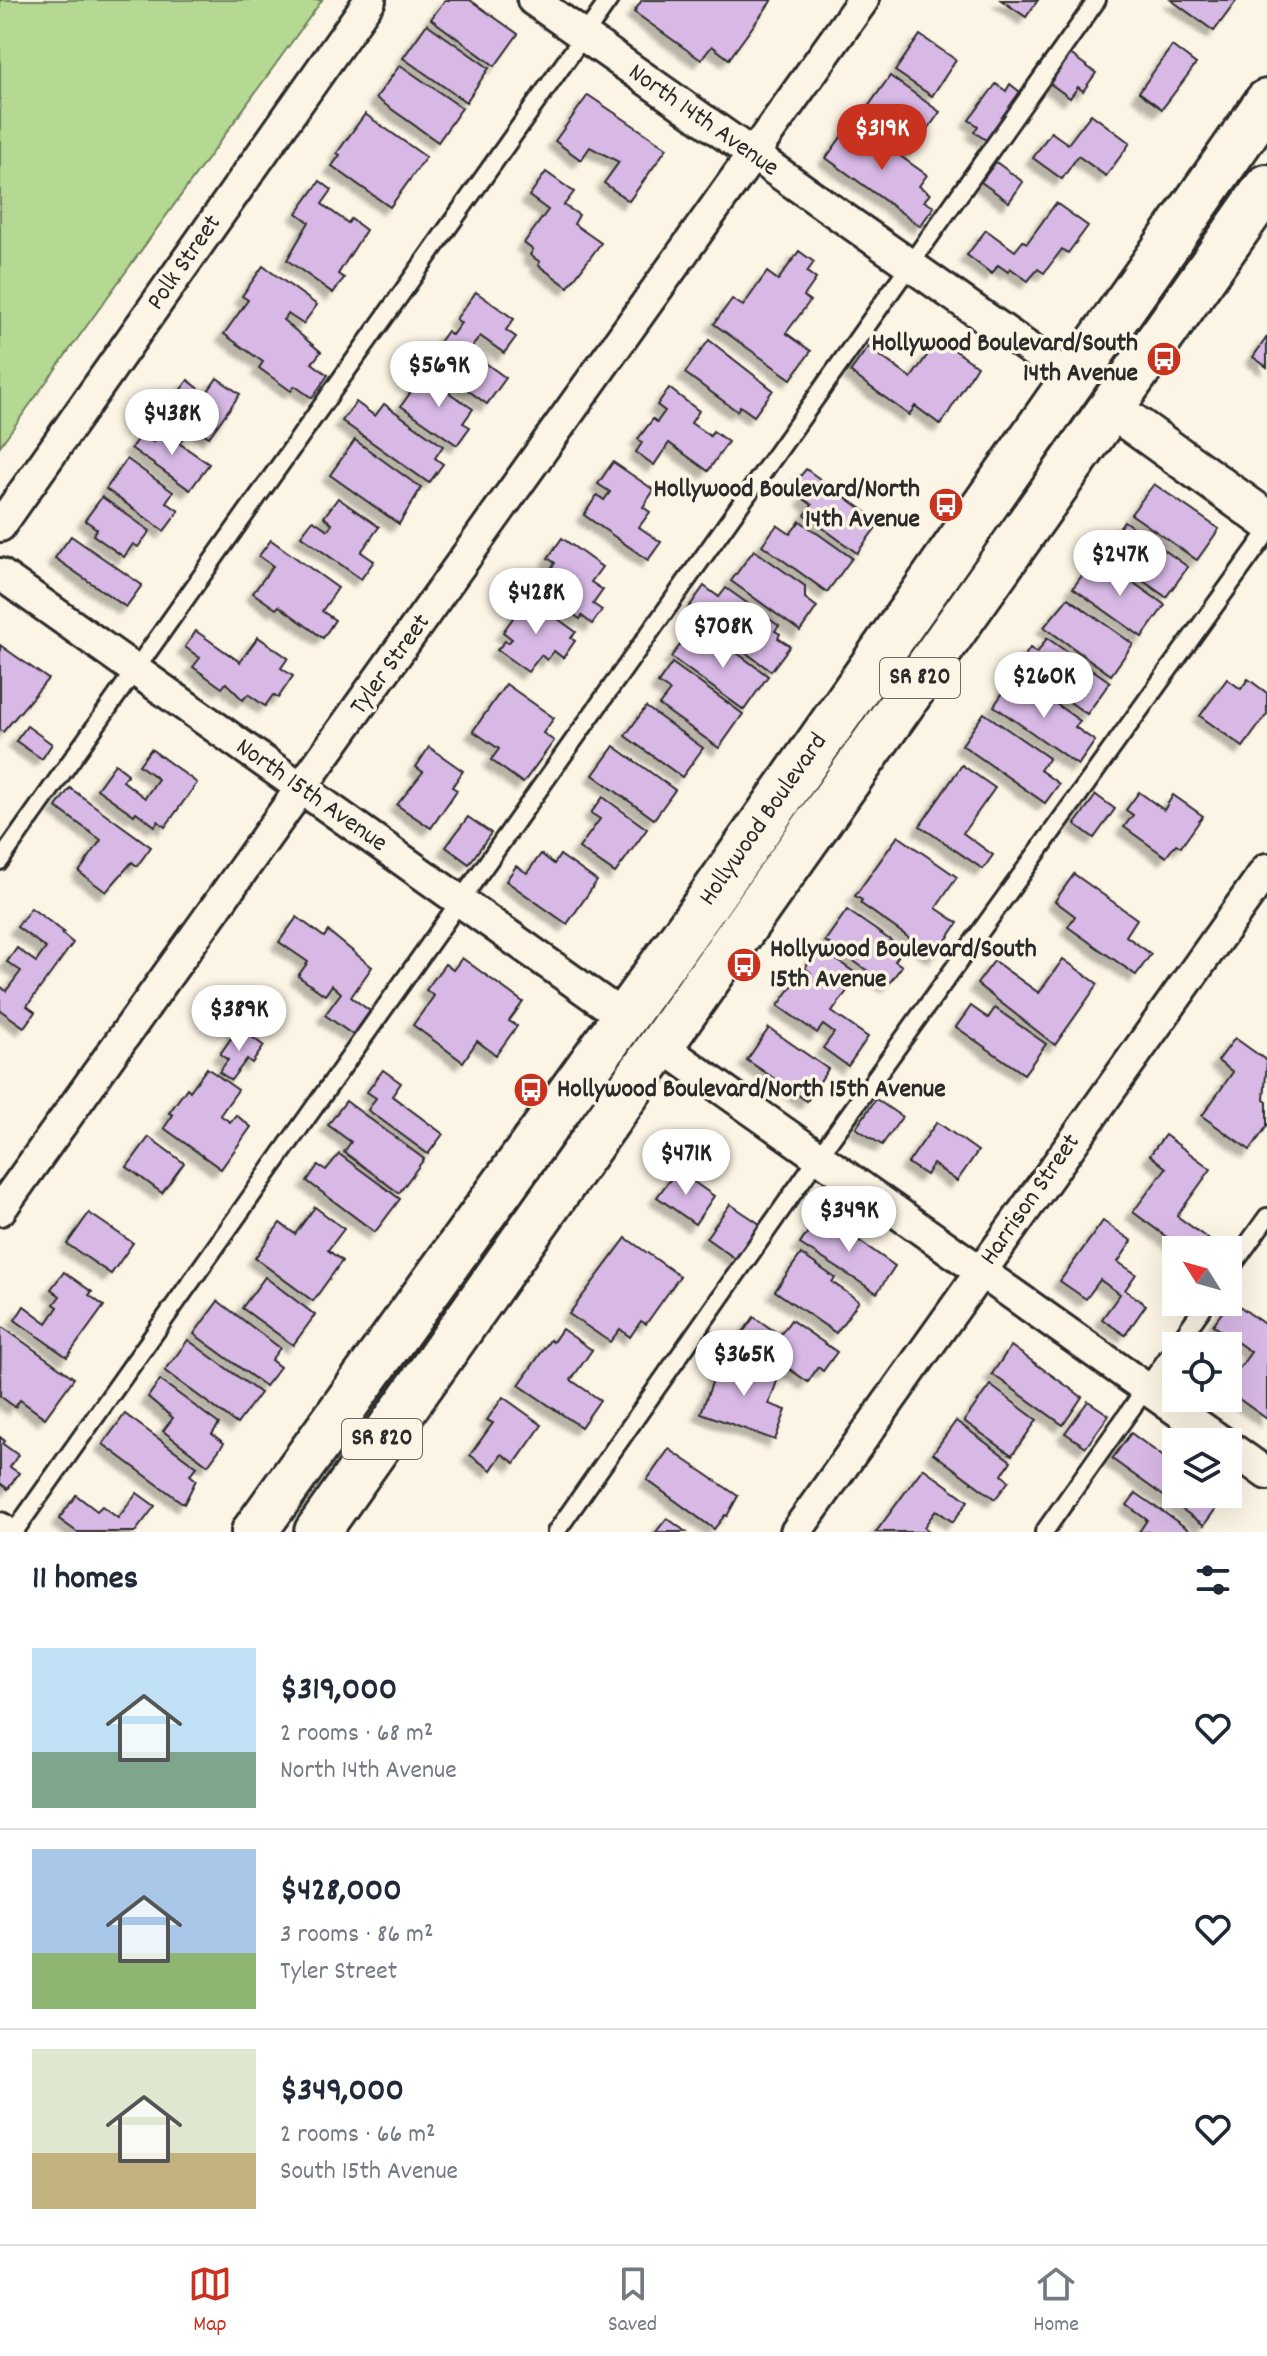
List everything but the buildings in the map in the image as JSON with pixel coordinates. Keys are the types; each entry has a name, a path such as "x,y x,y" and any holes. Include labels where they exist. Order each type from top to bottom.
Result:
{"main road":[{"name":"Hollywood Boulevard","path":"254,1532 622,1016 706,904 1071,378 1267,102"},
{"name":"Hollywood Boulevard","path":"317,1532 1267,187"},
{"path":"660,1045 668,999 706,904"},
{"path":"573,1168 616,1056 622,1016"}],"street":[{"name":"Polk Street","path":"0,526 370,0"},
{"name":"North 14th Avenue","path":"533,0 1071,378"},
{"name":"Tyler Street","path":"0,1210 754,157 863,0"},
{"path":"1111,408 1267,520"},
{"name":"North 15th Avenue","path":"0,574 622,1016"},
{"name":"Harrison Street","path":"796,1532 1267,869"},
{"path":"660,1045 1202,1428"},
{"path":"1242,1456 1267,1474"},
{"path":"0,1528 6,1532"}],"lane":[{"path":"0,861 609,0"},
{"path":"14,1532 1097,0"},
{"path":"556,1532 819,1156 1267,533"},
{"path":"1242,1252 1267,1217"},
{"path":"1044,1532 1197,1316"}],"green space":[{"path":"0,0 322,0 0,446"}],"place":[{"name":"Hollywood Boulevard/South 14th Avenue","path":"1164,359"},
{"name":"Hollywood Boulevard/North 14th Avenue","path":"946,505"},
{"name":"Hollywood Boulevard/South 15th Avenue","path":"744,965"},
{"name":"Hollywood Boulevard/North 15th Avenue","path":"531,1090"}]}
